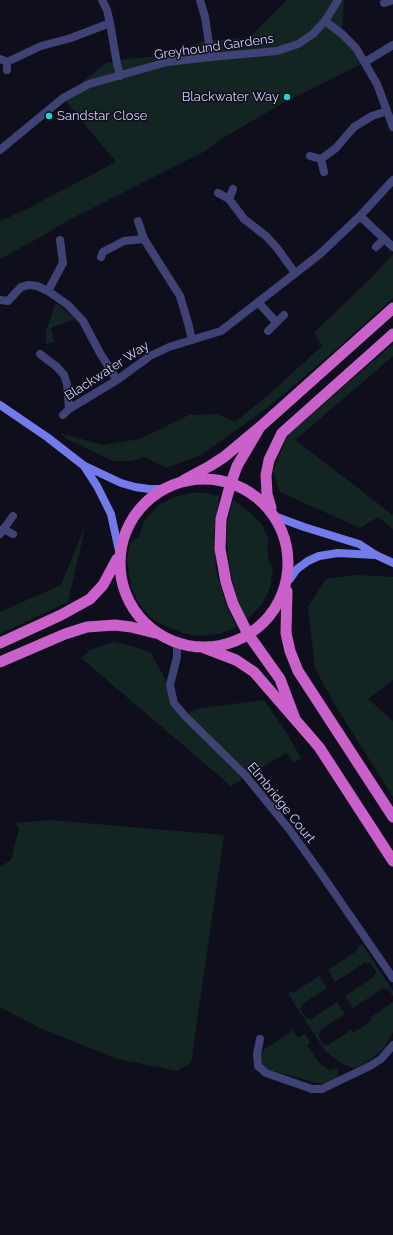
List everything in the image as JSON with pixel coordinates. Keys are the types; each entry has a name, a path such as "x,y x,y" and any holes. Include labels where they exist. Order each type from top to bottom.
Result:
{"highway":[{"path":"0,643 61,615 90,599 103,585 118,554 131,521 147,502 164,489 182,482 224,457 260,427 393,308"},
{"path":"393,334 282,433 269,460 266,475 267,494 288,543 291,562 290,579 287,591 286,633 290,651 298,671 393,817"},
{"path":"260,427 237,466 230,486 221,520 220,549 226,582 233,604 248,634 280,680 295,719"},
{"path":"182,482 208,481 230,486 258,499 274,512"},
{"path":"118,554 118,571 122,588 127,600 140,619 157,634"},
{"path":"0,662 65,634 87,627 115,625 131,627 157,634 177,643 200,646 233,641 248,634 265,621 287,591"},
{"path":"200,646 236,660 254,672 319,747 393,861"}],"main road":[{"path":"0,405 47,437 83,465 128,485 149,489 164,489"},
{"path":"83,465 97,486 111,514 118,554"},
{"path":"274,512 304,527 359,544 376,555 393,562"},
{"path":"290,579 297,569 308,561 319,556 338,553 376,555"}],"street":[{"path":"103,0 110,23 120,76"},
{"path":"200,0 205,17 211,57"},
{"name":"Greyhound Gardens","path":"0,150 63,98 89,84 167,62 277,51 298,44 313,34 325,21 338,0"},
{"path":"384,3 393,0"},
{"path":"325,21 342,34 356,48 365,62 377,84 393,127"},
{"path":"4,63 41,46 71,38 110,23"},
{"path":"365,62 393,45"},
{"path":"321,159 336,148 354,127 372,116 387,111"},
{"path":"310,156 321,159"},
{"path":"321,159 324,172"},
{"name":"Blackwater Way","path":"40,354 57,367 64,375 67,384 66,412 117,380 150,356 169,348 221,331 320,254 360,216 393,180"},
{"path":"229,198 233,189"},
{"path":"218,194 229,198 244,219 266,236 277,248 295,273"},
{"path":"360,216 393,246"},
{"path":"138,221 144,239 180,296 192,340"},
{"path":"101,257 103,252 124,241 144,239"},
{"path":"376,247 384,239"},
{"path":"48,291 64,263 60,240"},
{"path":"0,300 8,301 21,287 29,285 37,286 48,291 77,313 88,327 100,353 117,380"},
{"path":"258,302 276,322"},
{"path":"268,331 284,315"},
{"path":"13,516 2,531 13,534"},
{"name":"Elmbridge Court","path":"177,643 177,657 170,685 174,703 185,716 246,775 289,829 393,978"},
{"path":"260,1039 257,1054 258,1066 266,1073 312,1089 322,1089 370,1066 381,1058 393,1045"}],"green space":[{"path":"287,0 344,0 342,33 365,62 281,104 221,139 205,151 65,222 0,259 0,221 21,212 116,162 63,98 106,63 119,60 168,55 203,41 250,37"},
{"path":"393,254 393,298 329,356 267,408 201,455 166,468 145,457 132,461 113,461 67,439 59,433 103,445 140,439 189,415 217,414 235,422 265,398 322,346 314,333 374,275"},
{"path":"56,303 75,319 51,328 54,342 46,344 46,331"},
{"path":"393,344 393,356 295,440 393,515 393,529 378,517 360,528 280,492 273,471 288,435"},
{"path":"190,493 206,493 219,496 214,534 216,570 226,605 237,627 219,634 197,636 183,633 163,625 150,617 138,602 131,587 127,560 130,543 139,536 144,521 160,504 175,497"},
{"path":"233,500 251,513 262,525 269,540 267,546 269,562 273,568 270,588 261,605 247,620 238,602 229,566 227,538 228,520"},
{"path":"85,527 68,602 0,634 0,612 61,585"},
{"path":"356,575 393,577 393,680 368,699 393,721 393,797 333,702 315,668 308,607 326,579"},
{"path":"113,642 136,647 151,653 185,716 195,709 264,700 286,732 301,758 294,762 286,753 231,786 81,658 90,650"},
{"path":"50,820 224,835 191,1063 177,1071 118,1059 40,1028 0,1007 0,867 11,860 19,828 15,823"},
{"path":"362,944 393,991 393,996 388,989 385,990 384,988 353,1008 345,996 375,976 374,974 377,972 370,963 367,964 366,962 335,982 328,970 358,950 357,948"},
{"path":"319,976 327,988 301,1005 302,1008 300,1009 306,1019 308,1018 310,1020 337,1002 345,1014 319,1031 320,1034 318,1035 324,1045 328,1045 351,1030 353,1033 372,1020 370,1018 393,1002 393,1032 383,1049 363,1065 352,1068 341,1063 326,1052 288,994 291,991 293,993"},
{"path":"293,1030 298,1038 305,1034 310,1042 307,1045 319,1063 329,1070 337,1068 338,1076 323,1084 266,1069 263,1066 260,1057 262,1051"}],"place":[{"name":"Blackwater Way","path":"287,97"},
{"name":"Sandstar Close","path":"49,116"}]}
